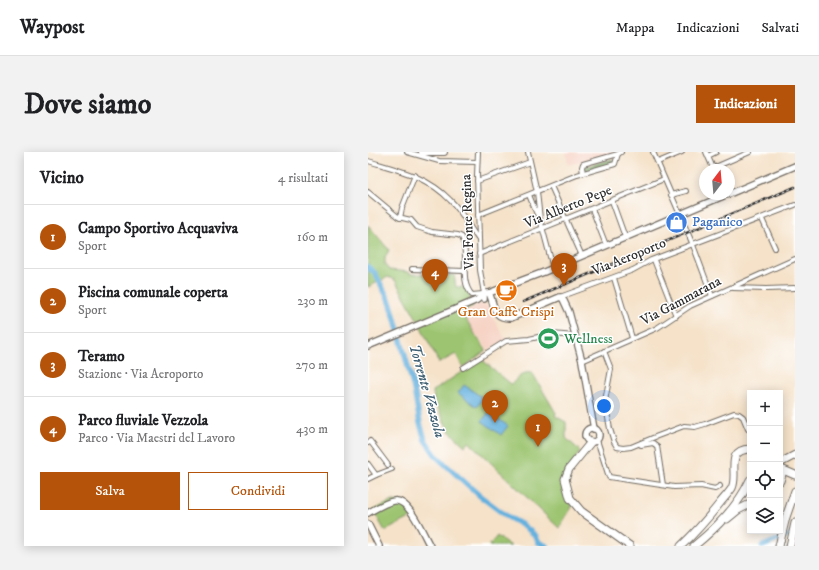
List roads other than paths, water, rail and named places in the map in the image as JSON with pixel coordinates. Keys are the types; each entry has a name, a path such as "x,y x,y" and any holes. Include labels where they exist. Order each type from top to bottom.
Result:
{"highway":[{"path":"594,441 569,469 566,479 570,498 581,511 630,546"},
{"path":"681,546 710,515 732,487 734,458 737,454 747,450"},
{"path":"782,462 795,455"},
{"path":"783,469 793,474"},
{"path":"783,479 793,474"},
{"path":"694,546 726,517 747,486"},
{"path":"778,546 795,491"},
{"path":"743,494 747,492"},
{"path":"726,517 747,505"},
{"path":"790,546 795,523"},
{"path":"778,546 779,534"}],"main road":[{"path":"422,152 444,152"}],"street":[{"path":"407,152 452,162 477,160"},
{"name":"Via Fonte Regina","path":"475,152 477,160"},
{"name":"Via Fonte Regina","path":"478,152 477,181 480,270 483,286 488,296"},
{"path":"528,152 537,192 540,219"},
{"path":"653,152 693,245 712,296"},
{"path":"658,162 682,152"},
{"path":"716,152 707,154 713,168 750,152"},
{"path":"478,215 583,173 615,164 620,153"},
{"path":"583,173 583,164 620,153"},
{"path":"368,161 415,175 441,192 451,200 479,240"},
{"path":"477,181 530,162"},
{"path":"735,191 795,166"},
{"path":"400,218 402,208 415,175"},
{"name":"Via Alberto Pepe","path":"479,254 664,179"},
{"path":"551,186 582,256"},
{"path":"671,195 686,191"},
{"path":"368,192 394,214 400,218 411,220 417,227 462,237 464,244 464,271 471,294 488,296"},
{"path":"529,195 543,228 553,268"},
{"path":"368,346 714,200"},
{"path":"612,201 625,237"},
{"name":"Via Aeroporto","path":"488,296 497,314 502,317 511,318 560,297 614,278 654,260 795,205"},
{"path":"592,209 606,245"},
{"path":"762,219 774,248"},
{"path":"730,288 795,259"},
{"path":"654,260 676,316"},
{"path":"412,269 464,271"},
{"path":"614,278 632,338"},
{"name":"Via Gammarana","path":"582,361 657,328 690,306 730,288 795,288"},
{"path":"560,297 566,302 582,361 594,429 598,434 594,441"},
{"path":"463,368 506,341 529,339 552,334 575,336"},
{"path":"604,352 611,369 605,401 610,430 614,442 617,447 623,448 653,443 656,444 663,485"},
{"path":"635,446 655,436 684,426 696,427 716,421 734,413 743,417 747,427"},
{"path":"594,429 588,430 585,433 586,438 594,441 609,477 680,488 701,486 715,489 720,486"},
{"path":"368,443 370,441 388,465"},
{"path":"368,464 376,475"},
{"path":"368,479 392,469"},
{"path":"368,513 393,501 401,502 409,508 430,546"},
{"path":"368,524 379,546"}],"water":[{"path":"464,385 483,398 477,407 458,393"},
{"path":"489,412 508,426 501,435 482,421"}],"waterway":[{"name":"Torrente Vezzola","path":"368,267 375,273 391,304 414,389 420,423 425,440 437,457 480,496 508,517 524,526 536,536 538,542 547,546"},
{"path":"762,546 795,533"}],"railway":[{"path":"523,302 795,187"}],"place":[{"name":"Paganico","path":"677,222"},
{"name":"Teramo","path":"564,286"},
{"name":"Gran Caffè Crispi","path":"506,290"},
{"name":"Parco fluviale Vezzola","path":"435,292"},
{"name":"Wellness","path":"548,339"},
{"name":"Piscina comunale coperta","path":"495,423"},
{"name":"Campo Sportivo Acquaviva","path":"538,447"}]}
